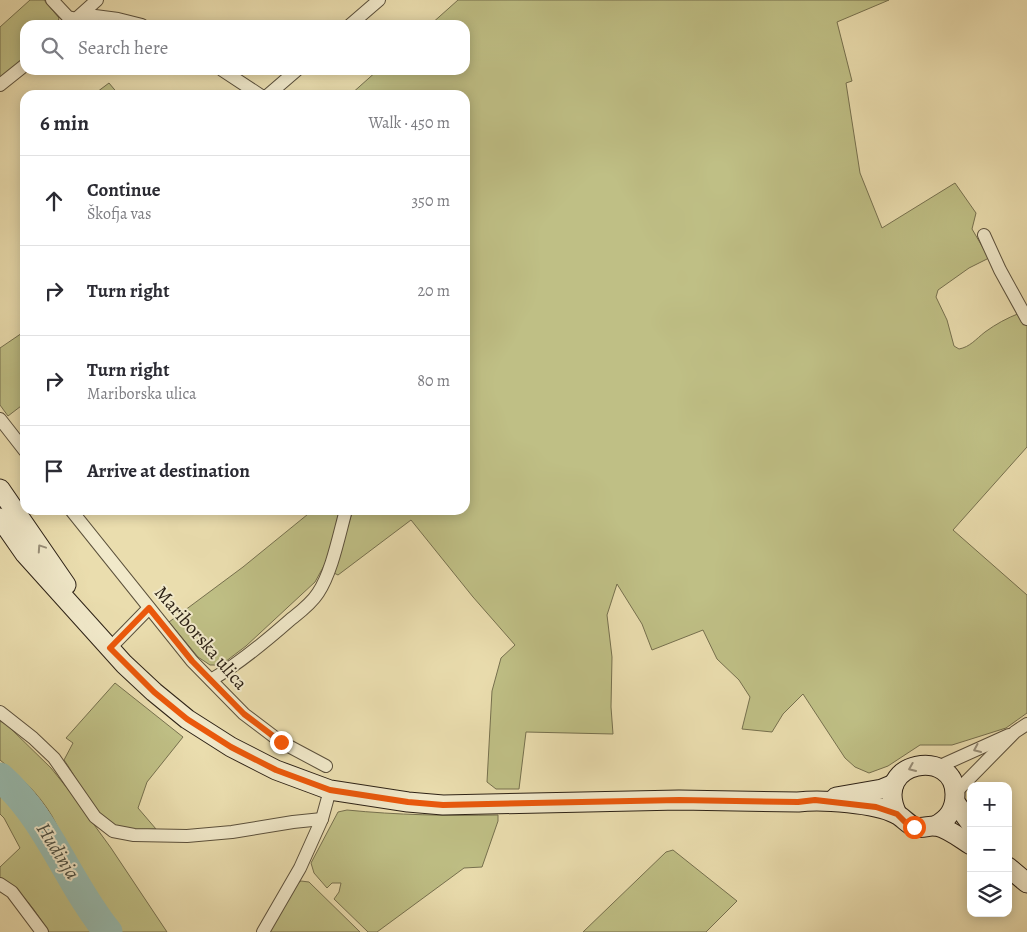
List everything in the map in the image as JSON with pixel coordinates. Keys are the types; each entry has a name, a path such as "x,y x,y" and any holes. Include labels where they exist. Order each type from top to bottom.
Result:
{"main road":[{"path":"0,488 97,632"},
{"path":"0,518 25,554 110,648 154,692 187,719 231,747 276,770 330,790 408,802 443,805 612,800 798,802 882,789 894,784"},
{"path":"955,797 951,812 944,820 935,826 925,828 914,827 905,822 897,814 893,805 892,795 894,784 903,772 917,765 928,764 938,767 946,773 953,783 955,797 967,817"},
{"path":"815,800 876,807 897,814"},
{"path":"935,826 948,830 967,842"}],"street":[{"path":"52,0 71,20"},
{"path":"75,20 97,0"},
{"path":"356,20 379,0"},
{"path":"80,20 94,16 122,20"},
{"path":"0,85 20,69"},
{"path":"230,75 252,90"},
{"path":"274,90 291,75"},
{"path":"984,235 1000,270 1027,319"},
{"path":"0,419 20,444"},
{"name":"Mariborska ulica","path":"75,515 192,661 244,714 281,742 326,766"},
{"path":"211,680 234,666 275,634 318,593 336,547 345,515"},
{"path":"110,648 149,608"},
{"path":"0,712 54,758 95,817 113,831 134,835 187,836 232,832 322,819"},
{"path":"955,797 1016,732 1027,724"},
{"path":"938,767 1016,732"},
{"path":"263,932 300,868 322,819 330,790"},
{"path":"0,884 12,892 42,932"}],"green space":[{"path":"30,0 44,0 59,18 58,20 20,20 20,62 0,79 0,27"},
{"path":"458,0 889,0 837,22 852,81 846,83 860,173 882,228 955,183 976,213 972,229 989,258 969,268 938,290 936,297 947,320 954,346 959,349 966,346 993,326 1020,313 1027,326 1027,447 953,530 1027,595 1027,713 1006,728 952,745 920,745 888,766 869,773 855,767 845,758 803,694 783,714 772,732 742,729 750,697 739,680 717,659 703,630 652,650 642,624 617,584 607,615 612,657 611,707 613,734 526,732 519,789 496,789 487,782 492,691 501,658 515,645 473,597 411,520 338,575 332,572 351,515 470,515 470,90 356,90 372,75 470,75 470,20 436,20"},
{"path":"109,83 115,90 100,90"},
{"path":"20,334 20,407 8,416 0,405 0,348"},
{"path":"307,515 340,515 326,562 315,582 246,646 221,665 210,665 198,657 169,622 243,567"},
{"path":"115,683 183,737 147,782 138,808 156,829 132,830 119,827 108,821 91,804 64,760 73,743 66,738"},
{"path":"0,721 6,724 51,768 71,793 111,848 167,932 118,932 112,925 74,862 47,808 29,786 0,760"},
{"path":"0,790 28,822 80,915 92,932 49,932 22,895 0,878 0,867 20,848 0,814"},
{"path":"347,810 422,815 498,815 498,821 482,867 464,868 377,932 368,932 334,899 339,892 341,883 332,883 327,888 314,873 311,863 338,812"},
{"path":"673,850 737,901 706,932 583,932 666,852"},
{"path":"301,881 309,882 360,932 268,932 295,885"}],"waterway":[{"name":"Hudinja","path":"0,777 32,812 81,893 108,932"}],"route":[{"path":"281,742 244,714 192,661 149,608 110,648 154,692 187,719 231,747 276,770 330,790 408,802 443,805 595,800 798,802 815,800 876,807 897,814 914,827"}]}
